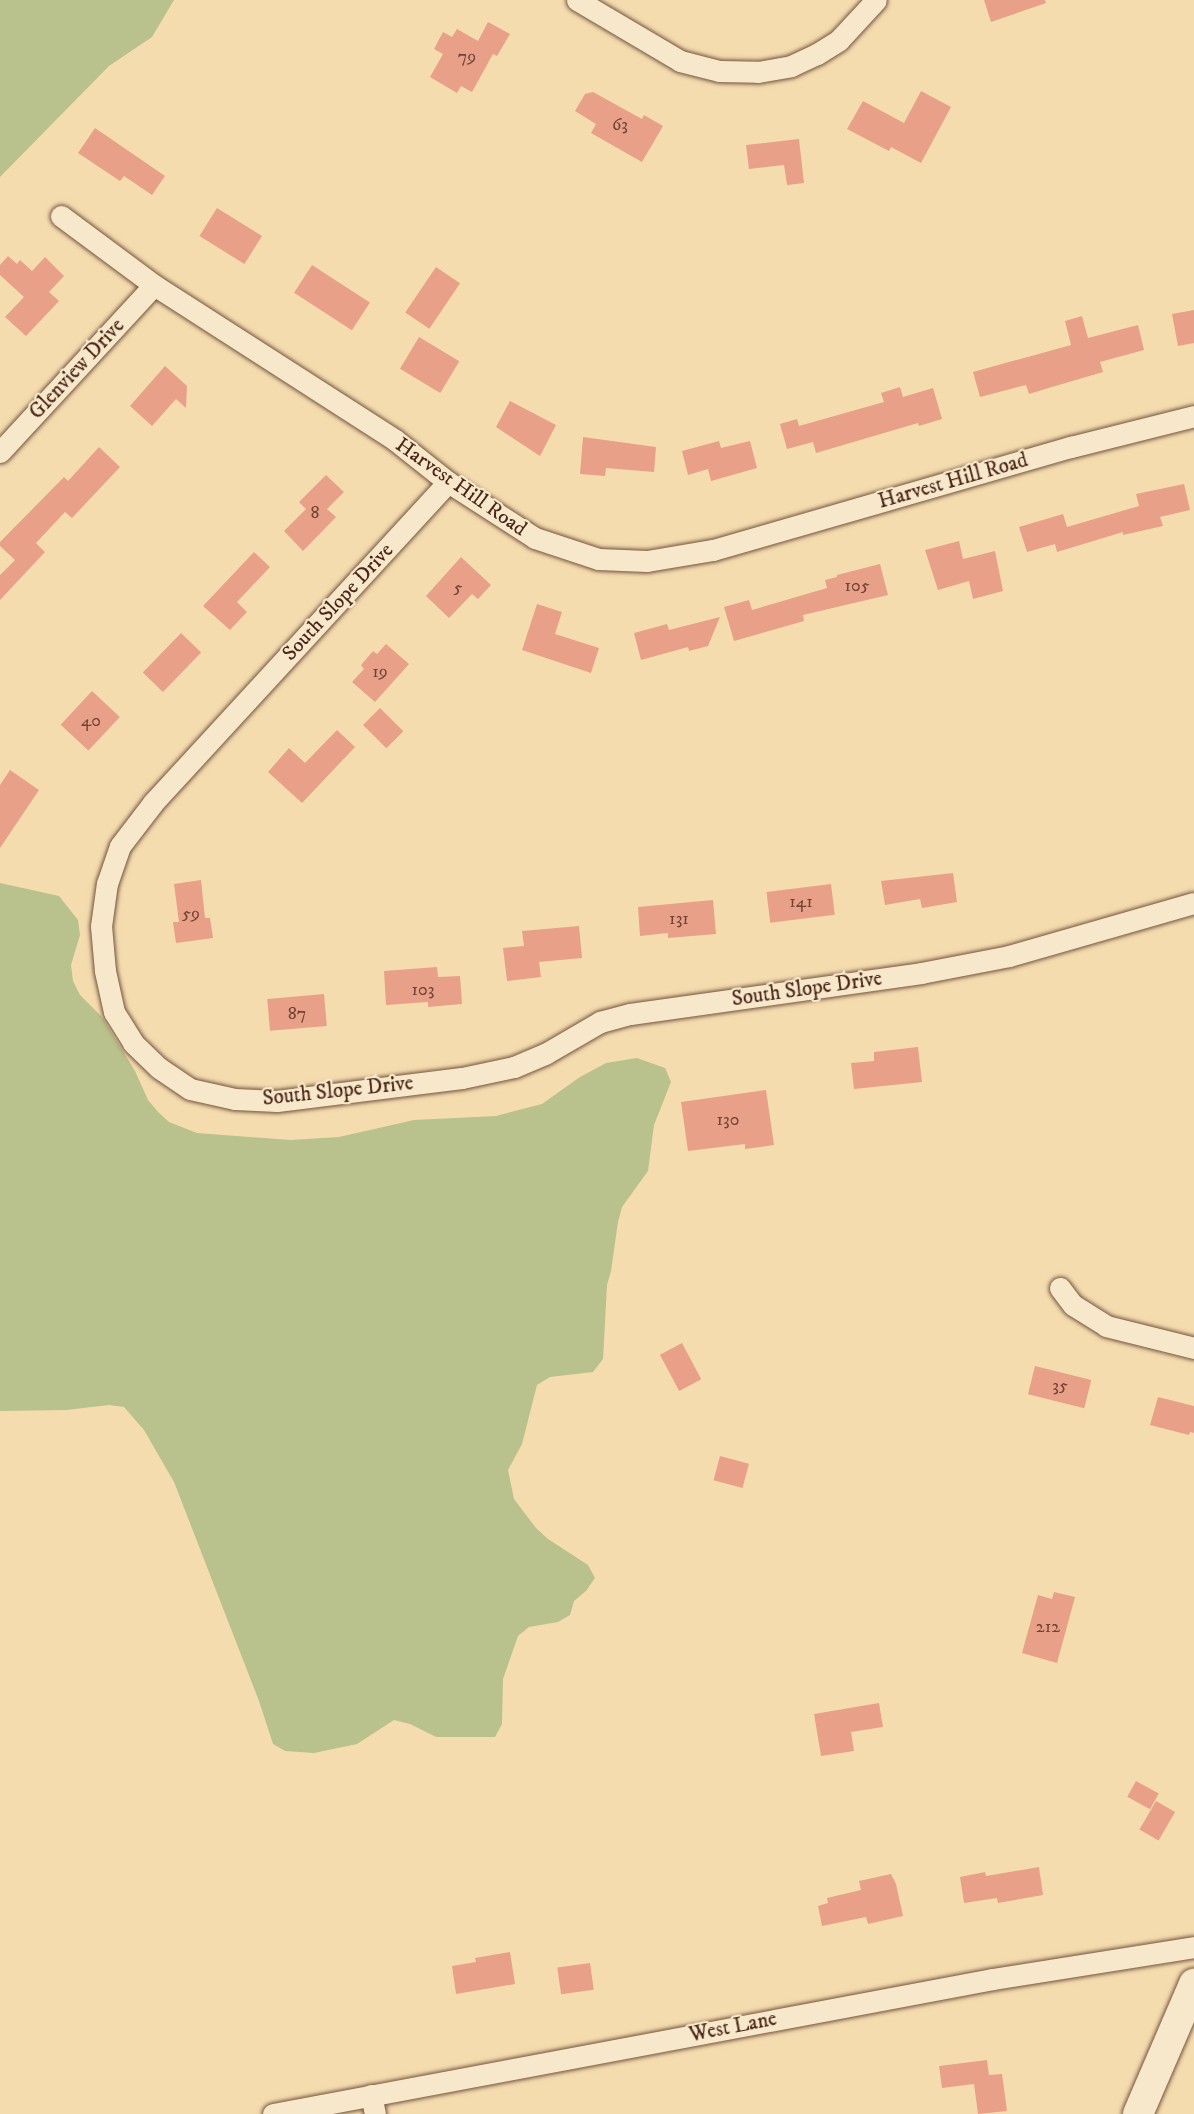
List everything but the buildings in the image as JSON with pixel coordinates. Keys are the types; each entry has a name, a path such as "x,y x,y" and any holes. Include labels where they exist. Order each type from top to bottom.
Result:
{"main road":[{"path":"1138,2114 1194,1984"}],"street":[{"path":"577,0 680,61 719,71 758,72 791,66 817,54 839,40 876,0"},
{"name":"Harvest Hill Road","path":"61,216 154,285 395,440 448,482 535,538 598,559 646,561 713,550 1071,447 1194,416"},
{"name":"Glenview Drive","path":"0,452 154,285"},
{"name":"South Slope Drive","path":"448,482 153,803 120,846 107,883 101,926 105,971 114,1012 133,1042 159,1068 190,1089 235,1099 277,1101 462,1078 514,1067 545,1054 600,1022 630,1014 954,966 1074,939 1194,903"},
{"path":"1060,1288 1073,1305 1106,1326 1194,1348"},
{"name":"West Lane","path":"273,2114 373,2104 993,1979 1194,1947"}],"green space":[{"path":"0,0 174,0 152,37 109,66 0,177"},
{"path":"0,883 59,896 78,920 80,935 71,965 73,981 80,995 102,1017 135,1071 148,1100 158,1112 169,1122 197,1133 291,1140 339,1137 414,1120 496,1116 542,1104 580,1077 606,1063 637,1058 665,1068 671,1082 654,1125 648,1171 622,1207 618,1222 607,1285 603,1359 593,1372 550,1377 537,1385 522,1444 508,1470 514,1499 536,1528 548,1539 588,1565 595,1578 586,1591 574,1601 570,1615 558,1622 529,1627 518,1636 503,1679 502,1724 495,1737 436,1737 410,1724 394,1720 357,1744 314,1753 285,1751 273,1744 259,1701 174,1482 144,1430 124,1407 109,1405 66,1410 0,1411"}]}
